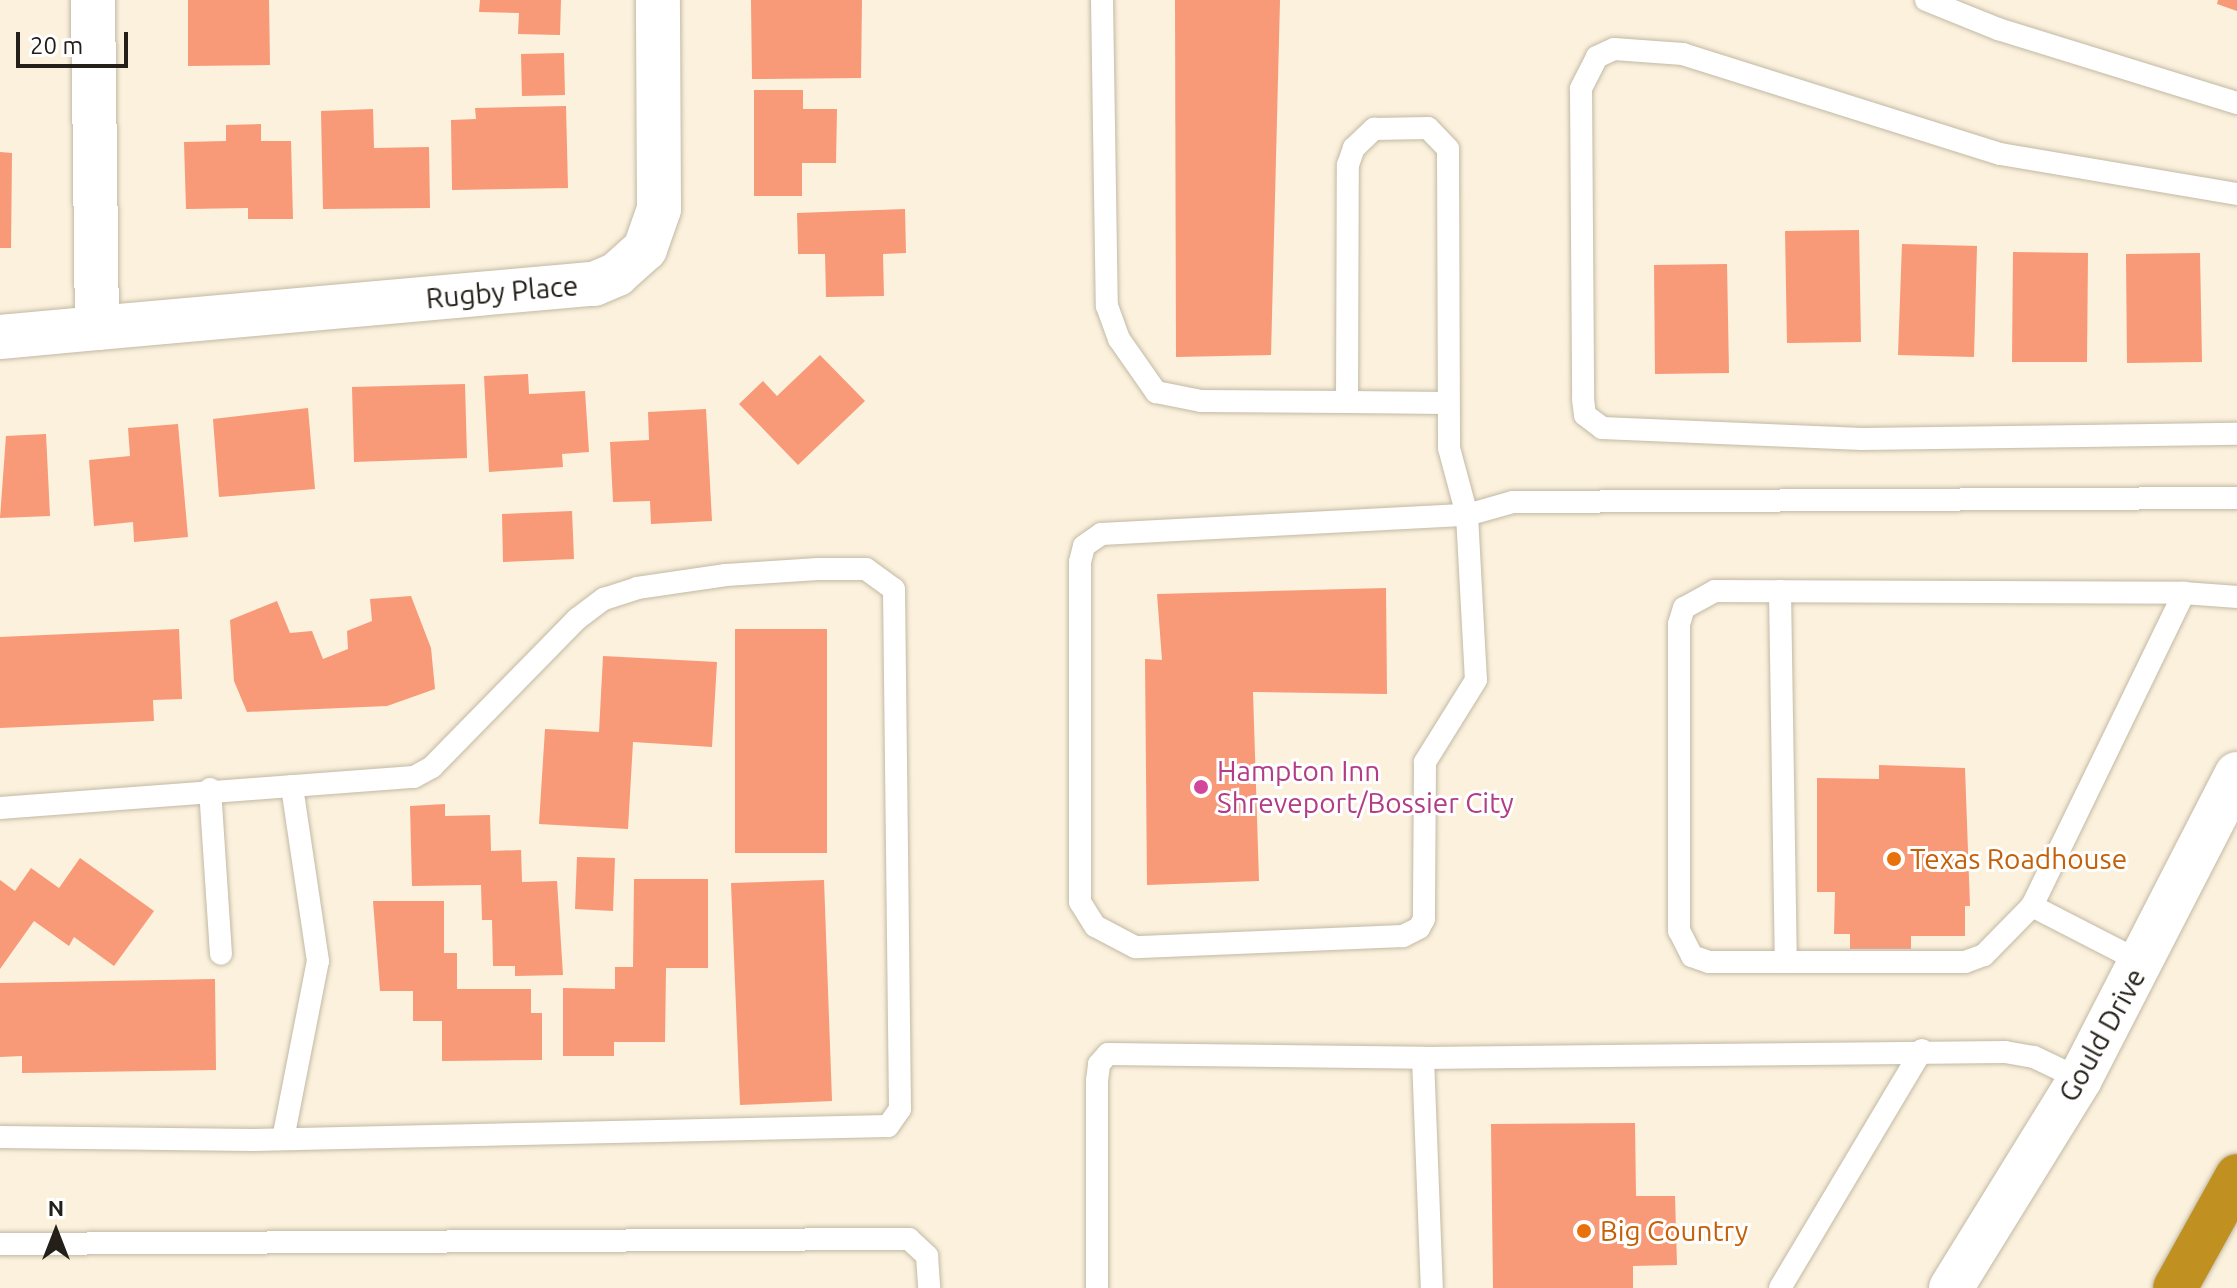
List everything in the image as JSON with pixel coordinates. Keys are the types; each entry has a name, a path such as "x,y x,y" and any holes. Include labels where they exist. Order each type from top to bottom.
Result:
{"highway":[{"path":"2175,1288 2237,1176"}],"street":[{"path":"93,0 97,328"},
{"name":"Rugby Place","path":"0,337 594,284 617,274 645,249 659,209 658,0"},
{"name":"Gould Drive","path":"1951,1288 2080,1079 2237,774"}],"lane":[{"path":"1102,0 1107,306 1119,339 1156,392 1201,401 1448,403"},
{"path":"1926,0 1998,29 2237,103"},
{"path":"2237,194 2000,154 1683,54 1614,49 1597,57 1581,89 1583,399 1585,415 1602,428 1862,439 2237,434"},
{"path":"1347,402 1348,165 1363,137 1374,129 1398,126 1428,128 1448,149 1449,448 1467,515 1476,680 1425,762 1424,919 1419,928 1403,936 1135,947 1095,926 1080,902 1080,562 1084,546 1101,534 1467,515 1513,502 2237,498"},
{"path":"0,808 210,789 376,782 414,777 432,767 577,619 604,599 637,588 726,575 866,569 894,589 897,1120 872,1127 283,1139 0,1137"},
{"path":"2184,593 2032,906 1984,955 1965,962 1709,962 1692,956 1679,931 1679,624 1695,598 1715,591 2184,593 2237,597"},
{"path":"1780,591 1786,962"},
{"path":"283,1139 318,961 292,786"},
{"path":"210,789 221,954"},
{"path":"2032,906 2141,962"},
{"path":"1780,1288 1922,1050"},
{"path":"1097,1288 1097,1081 1099,1064 1108,1054 1423,1058 1922,1050 2005,1052 2034,1057 2080,1079"},
{"path":"1423,1058 1432,1288"},
{"path":"0,1244 909,1239 920,1244 927,1256 929,1288"}],"building":[{"path":"188,0 269,0 270,65 188,66"},
{"path":"480,0 561,0 560,35 518,34 519,13 479,12"},
{"path":"751,0 862,0 861,78 752,79"},
{"path":"1175,0 1280,0 1271,355 1176,357"},
{"path":"2218,0 2237,0 2237,11 2217,4"},
{"path":"564,53 565,95 522,96 521,54"},
{"path":"754,90 803,90 803,109 837,109 836,163 802,163 802,196 754,196"},
{"path":"566,106 568,188 452,190 451,120 476,119 475,108"},
{"path":"373,109 374,148 429,147 430,208 323,209 321,111"},
{"path":"261,124 261,141 291,141 293,219 248,219 248,208 186,209 184,142 226,141 226,125"},
{"path":"0,152 12,153 11,248 0,248"},
{"path":"905,209 906,253 883,254 884,296 826,297 825,254 798,254 797,213"},
{"path":"1859,230 1861,342 1787,343 1785,231"},
{"path":"1902,244 1977,246 1974,357 1898,355"},
{"path":"2013,252 2088,253 2087,362 2012,362"},
{"path":"2200,253 2202,362 2127,363 2126,254"},
{"path":"1727,264 1729,373 1655,374 1654,265"},
{"path":"820,355 865,401 798,465 739,404 763,381 777,396"},
{"path":"528,374 529,394 585,391 589,452 562,454 563,467 489,472 484,376"},
{"path":"465,384 467,458 354,462 352,387"},
{"path":"308,408 315,489 219,497 213,419"},
{"path":"706,409 712,521 651,524 650,501 613,502 610,442 649,440 648,412"},
{"path":"178,424 188,537 134,542 133,522 94,526 89,460 130,456 128,428"},
{"path":"46,434 50,516 0,518 6,436"},
{"path":"572,511 574,559 503,562 502,514"},
{"name":"Hampton Inn Shreveport/Bossier City","path":"1386,588 1387,694 1253,692 1259,881 1147,885 1145,659 1162,660 1157,594"},
{"path":"411,596 431,648 435,689 387,706 247,712 234,681 230,620 277,601 290,633 312,631 323,659 348,649 347,631 372,621 370,599"},
{"path":"179,629 182,699 153,700 154,721 0,728 0,637"},
{"path":"735,629 827,629 827,853 735,853"},
{"path":"603,656 717,662 712,747 633,742 628,829 539,824 545,729 599,732"},
{"name":"Texas Roadhouse","path":"1879,765 1965,768 1970,906 1965,906 1965,936 1911,936 1911,949 1850,949 1850,934 1834,934 1835,892 1817,892 1817,778 1879,779"},
{"path":"445,804 445,816 490,815 491,851 521,850 522,882 557,881 563,975 515,976 515,966 493,966 492,920 482,920 481,885 412,886 410,806"},
{"path":"577,857 615,858 613,911 575,909"},
{"path":"80,858 154,911 114,966 74,937 69,946 34,921 0,969 0,880 15,891 31,868 59,888"},
{"path":"634,879 708,879 708,968 666,968 665,1042 614,1042 614,1056 563,1056 563,988 615,989 615,967 633,967"},
{"path":"824,880 832,1101 740,1105 731,883"},
{"path":"373,901 444,901 444,953 457,953 457,989 531,989 531,1013 542,1013 542,1060 442,1061 442,1021 413,1021 413,991 380,991"},
{"path":"215,979 216,1070 22,1073 22,1056 0,1057 0,983"},
{"name":"Big Country","path":"1635,1123 1636,1196 1675,1196 1677,1265 1633,1266 1633,1288 1493,1288 1491,1124"}],"place":[{"name":"Hampton Inn Shreveport/Bossier City","path":"1201,787"},
{"name":"Texas Roadhouse","path":"1894,859"},
{"name":"Big Country","path":"1584,1231"}]}
